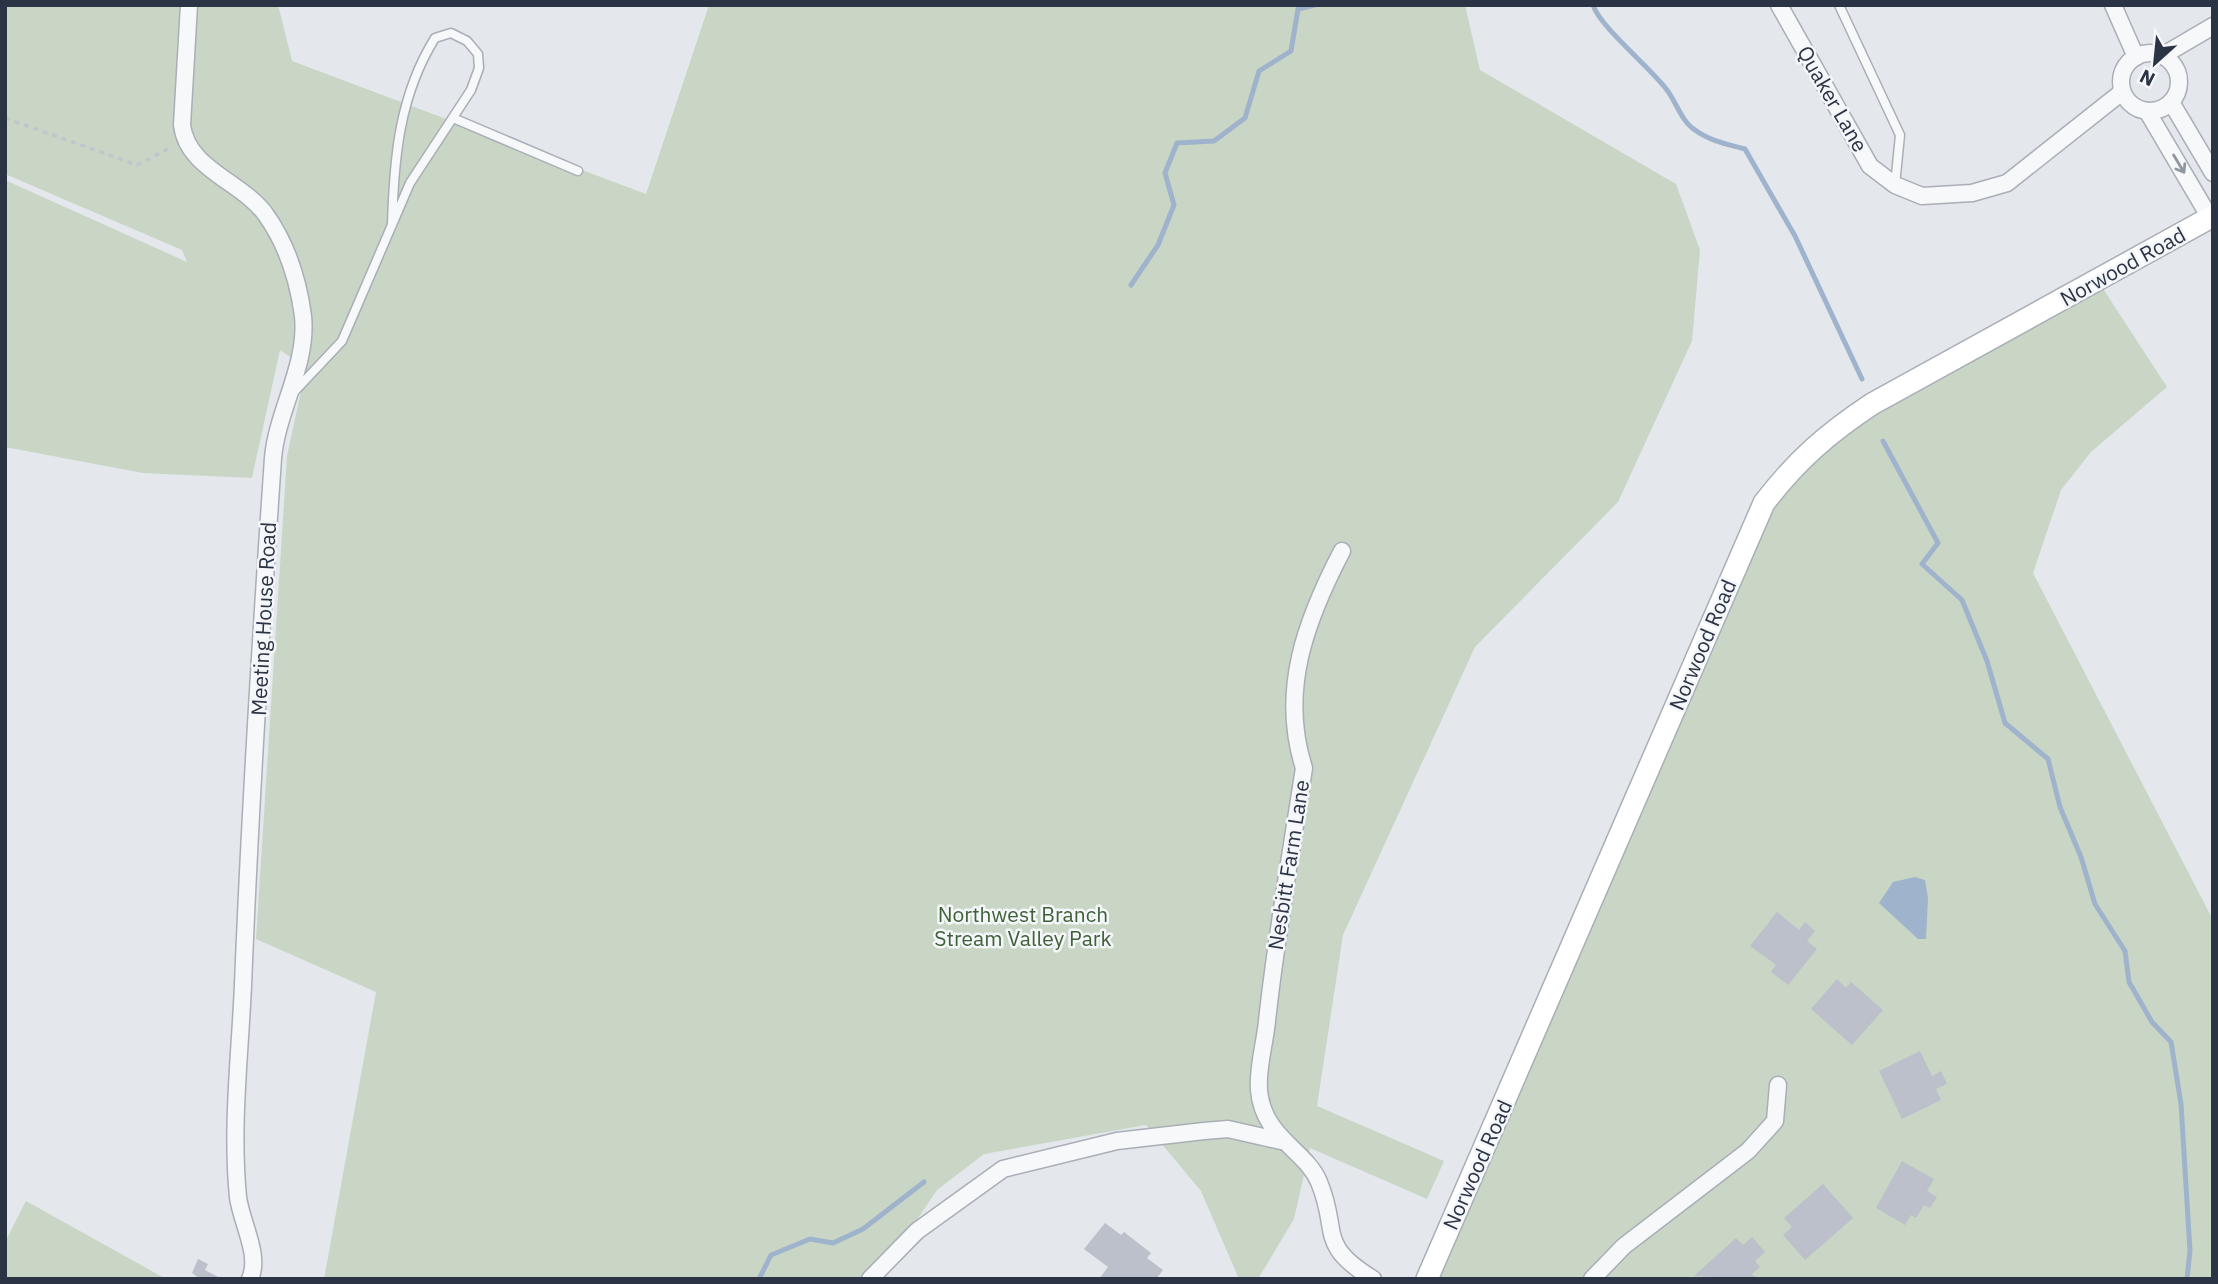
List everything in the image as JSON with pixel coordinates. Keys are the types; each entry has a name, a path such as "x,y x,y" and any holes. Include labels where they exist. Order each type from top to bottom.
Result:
{"street":[{"path":"184,141 182,125 189,5"},
{"name":"Quaker Lane","path":"1779,5 1870,166 1895,185"},
{"path":"2113,5 2136,57"},
{"path":"2162,56 2213,26"},
{"path":"2153,53 2162,56 2170,62 2179,79 2171,102 2161,109 2147,111 2134,107 2122,92 2122,73 2136,57 2153,53"},
{"path":"1895,185 1922,196 1972,193 2007,183 2122,92"},
{"path":"2171,102 2213,173"},
{"path":"2147,111 2212,217"},
{"name":"Meeting House Road","path":"184,141 214,172 265,213 296,270 303,321 299,356 274,453 245,936 235,1170 240,1215 253,1256 250,1279"},
{"name":"Norwood Road","path":"1427,1279 1764,503 1789,470 1827,434 1872,404 2212,217"},
{"name":"Nesbitt Farm Lane","path":"1342,551 1317,600 1298,659 1294,687 1295,742 1304,768 1275,949 1258,1090 1266,1116 1281,1141 1319,1180 1333,1245 1351,1265 1373,1279"},
{"path":"1592,1279 1624,1246 1748,1152 1776,1121 1778,1085"},
{"path":"870,1279 917,1231 1003,1169 1117,1141 1204,1131 1228,1129 1281,1141"}],"lane":[{"path":"1839,5 1900,135 1895,185"},
{"path":"288,397 322,365 342,341 392,225 410,183 471,90 479,68 478,54 467,41 451,33 435,38 421,61 403,109 394,158 392,225"},
{"path":"453,118 578,171"}],"path":[{"path":"5,117 137,165 184,141"}],"green space":[{"name":"Northwest Branch Stream Valley Park","path":"5,5 278,5 292,61 646,194 709,5 1465,5 1480,70 1676,184 1700,250 1692,341 1618,502 1475,647 1343,935 1317,1106 1444,1161 1427,1199 1310,1148 1294,1219 1258,1279 1239,1279 1201,1191 1146,1125 984,1154 937,1190 891,1258 886,1279 324,1279 376,992 256,939 287,456 306,368 280,350 252,478 143,473 5,447 5,180 187,262 182,250 5,174"},
{"path":"2098,281 2167,387 2091,452 2061,490 2033,573 2213,920 2213,1279 1427,1279 1764,503 1827,434"},
{"path":"26,1201 166,1279 5,1279 5,1242"}],"water":[{"path":"1915,877 1925,880 1928,898 1926,939 1918,939 1879,903 1893,882"}],"building":[{"path":"1777,912 1799,930 1805,922 1815,931 1807,941 1817,949 1788,985 1771,972 1776,965 1750,946"},
{"path":"1837,979 1846,988 1851,982 1883,1010 1852,1045 1811,1009"},
{"path":"1920,1051 1932,1076 1941,1071 1947,1084 1936,1089 1941,1100 1902,1119 1879,1071"},
{"path":"1902,1161 1934,1179 1927,1191 1937,1197 1930,1208 1924,1205 1916,1218 1911,1215 1905,1225 1876,1208"},
{"path":"1823,1184 1853,1218 1805,1260 1783,1235 1792,1227 1784,1218"},
{"path":"1105,1223 1121,1235 1124,1232 1151,1253 1147,1258 1163,1270 1156,1279 1099,1279 1108,1267 1084,1249"},
{"path":"1752,1237 1765,1252 1755,1261 1760,1267 1752,1274 1757,1279 1694,1276 1736,1238 1743,1245"},
{"path":"198,1259 208,1264 205,1270 222,1279 200,1279 192,1273"}],"waterway":[{"path":"1131,285 1158,245 1174,205 1165,173 1177,143 1214,141 1245,118 1259,71 1291,51 1298,9 1315,5"},
{"path":"1593,5 1605,24 1667,90 1690,126 1713,140 1745,149 1795,236 1862,379"},
{"path":"1883,441 1938,543 1922,564 1962,600 1987,661 2005,723 2048,759 2060,807 2081,857 2095,904 2125,951 2129,982 2152,1022 2171,1042 2181,1104 2190,1251 2187,1279"},
{"path":"759,1279 771,1255 810,1239 833,1243 863,1229 924,1182"}]}
